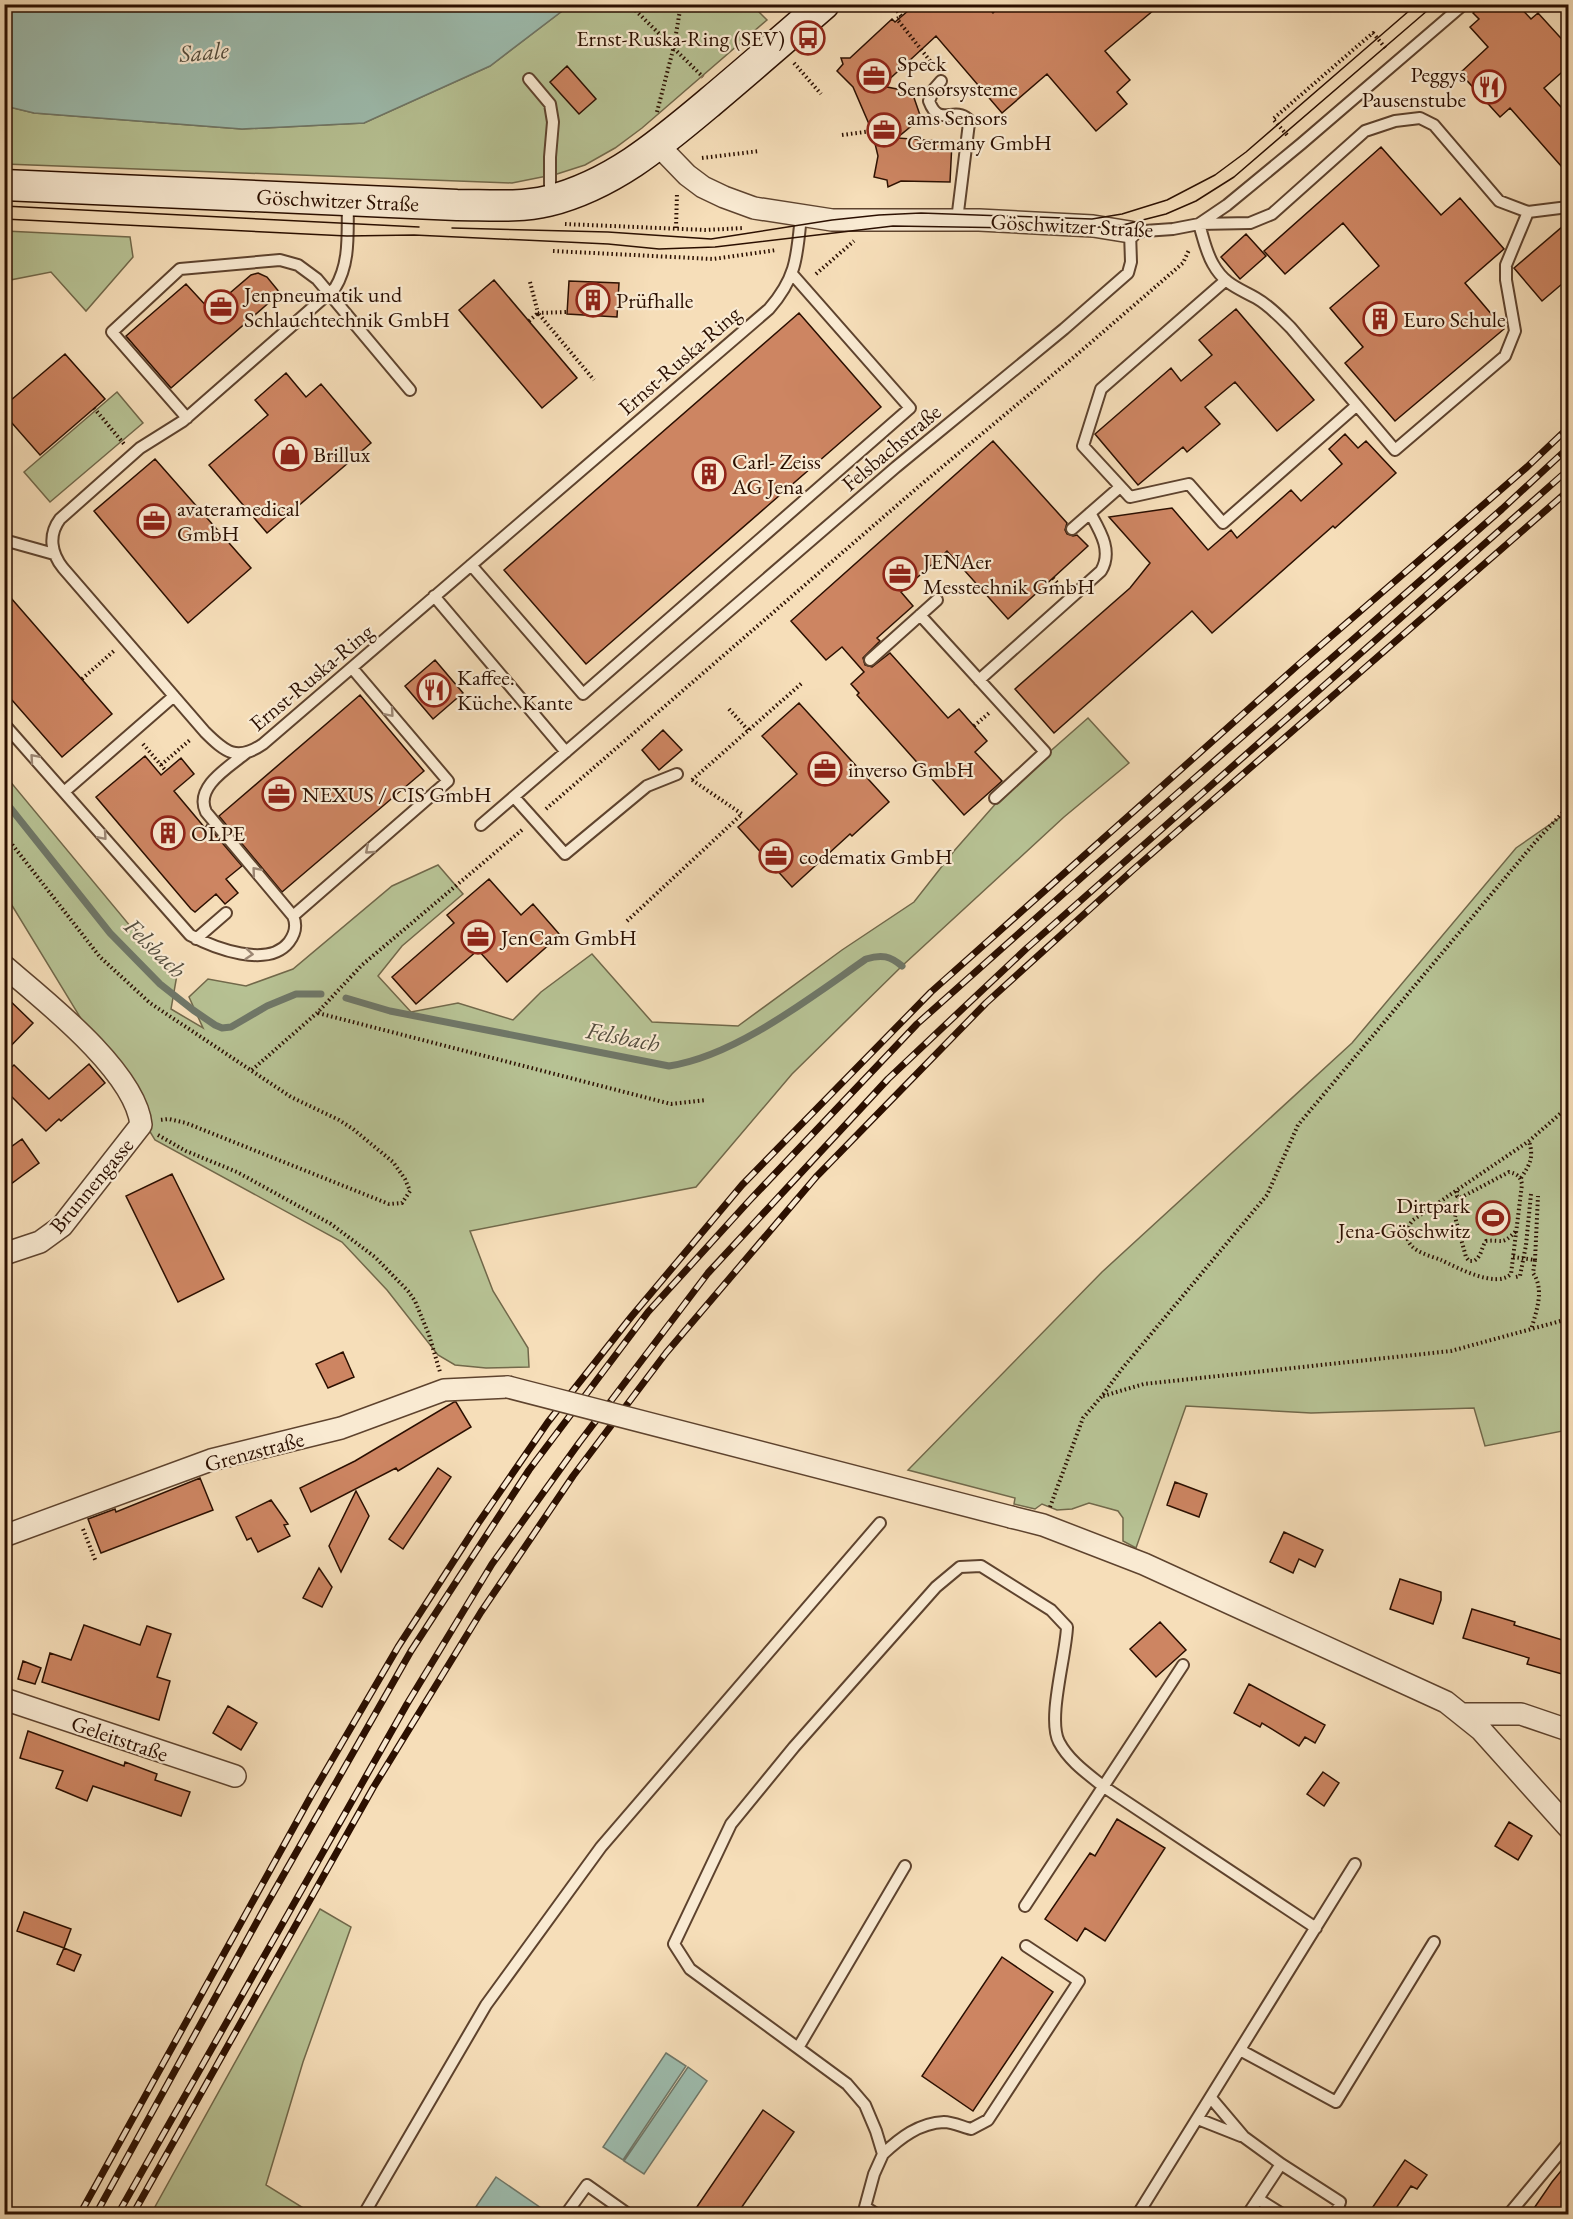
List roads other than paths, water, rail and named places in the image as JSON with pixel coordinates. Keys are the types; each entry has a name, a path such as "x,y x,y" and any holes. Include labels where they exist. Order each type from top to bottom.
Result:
{"main road":[{"name":"Göschwitzer Straße","path":"4,185 515,205 557,212 658,145 824,4"}],"street":[{"name":"Göschwitzer Straße","path":"658,145 687,175 703,187 754,208 831,220 957,220 1093,226 1130,232"},
{"name":"Brunnengasse","path":"4,966 73,1027 111,1067 132,1099 139,1113 141,1125 62,1226 40,1242 4,1254"},
{"name":"Grenzstraße","path":"4,1536 211,1460 341,1428 444,1390 508,1387 1043,1525 1144,1564 1446,1702 1464,1714 1481,1730 1569,1827"},
{"name":"Geleitstraße","path":"4,1699 235,1776"},
{"path":"1464,1714 1521,1714 1569,1730"}],"lane":[{"name":"Göschwitzer Straße","path":"1130,232 1173,229 1198,224 1227,205 1464,4"},
{"path":"529,79 550,104 553,122 550,157 557,212"},
{"path":"941,81 934,89 929,101 933,112 939,116 962,115 968,119 969,123 957,220"},
{"path":"1528,212 1506,265 1505,273 1515,331 1505,356 1395,450 1291,328 1273,310 1226,280 1213,264 1198,224 1250,223 1272,214 1365,131 1395,121 1420,118 1434,126 1499,201 1528,212 1569,207"},
{"path":"4,540 54,554 52,540 57,523 132,454 187,418 330,294 339,281 346,258 348,200"},
{"name":"Ernst-Ruska-Ring","path":"54,554 63,568 217,744 237,754 247,752 262,744 352,668 769,309 793,275 801,215"},
{"name":"Felsbachstraße","path":"481,825 896,467 1064,329 1128,273 1131,262 1130,232"},
{"path":"187,418 112,332 180,269 280,260 298,265 307,270 330,294 410,390"},
{"path":"471,565 583,694 910,408 793,275"},
{"path":"1226,280 1101,389 1083,446 1130,497 1189,484 1223,523 1356,406"},
{"path":"1072,529 1120,487"},
{"path":"980,680 1101,571 1106,561 1106,550 1090,513"},
{"path":"434,596 566,752"},
{"path":"870,660 937,600"},
{"path":"920,615 1045,752 995,798"},
{"path":"293,916 448,781 352,668"},
{"path":"64,792 174,696"},
{"path":"4,724 183,930 196,939 232,952 268,954 278,951 291,940 295,927 293,916 206,812 203,805 205,792 210,785 247,752"},
{"path":"514,797 565,854 647,786 677,774"},
{"path":"196,939 226,913"},
{"path":"364,2214 486,2006 600,1847 880,1523"},
{"path":"883,2154 865,2105 847,2084 690,1969 674,1944 731,1824 795,1747 936,1587 960,1567 981,1566 1052,1610 1067,1627 1066,1647 1054,1718 1058,1741 1074,1763 1104,1787 1316,1928"},
{"path":"1025,1906 1183,1665"},
{"path":"1138,2214 1356,1864"},
{"path":"798,2048 905,1866"},
{"path":"1240,2050 1335,2102 1434,1941"},
{"path":"876,2214 861,2211 883,2154 900,2138 923,2126 945,2122 971,2129 988,2120 1079,1981 1026,1947"},
{"path":"1210,2098 1244,2137 1340,2202 1336,2214"},
{"path":"1198,2119 1244,2137"},
{"path":"1509,2214 1569,2143"},
{"path":"1248,2214 1281,2164"},
{"path":"566,2214 587,2185 628,2214"},
{"path":"1258,2199 1282,2214"}],"water":[{"name":"Saale","path":"128,4 245,9 259,4 570,5 490,66 364,123 242,129 34,113 5,106 5,5"},
{"path":"666,2053 686,2066 623,2160 603,2147"},
{"path":"688,2067 707,2081 644,2174 624,2161"},
{"path":"496,2177 541,2208 537,2214 471,2214"}],"waterway":[{"name":"Felsbach","path":"4,800 110,933 160,984 215,1025 222,1028 231,1027 267,1006 296,994 321,994"},
{"name":"Felsbach","path":"346,998 390,1011 669,1066 694,1060 746,1038 797,1007 866,959 886,957 902,966"}],"tram line":[{"path":"452,228 608,232 711,239 879,215 921,213 1092,219 1122,214 1167,200 1215,175 1246,152 1417,4"},
{"path":"4,219 347,236 414,235 608,244 659,249 715,247 893,226 1077,229 1123,225 1166,214 1196,201 1234,177 1435,4"},
{"path":"4,206 419,227"}],"railway":[{"path":"80,2214 311,1796 398,1647 477,1525 548,1422 631,1317 742,1185 931,992 1298,665 1527,467 1568,428"},
{"path":"96,2214 264,1909 411,1651 529,1470 648,1312 749,1201 917,1024 1502,509 1568,448"},
{"path":"118,2214 407,1704 492,1564 579,1443 708,1273 888,1079 1027,948 1568,470"},
{"path":"133,2214 373,1788 481,1612 573,1476 666,1353 816,1177 986,1003 1134,869 1568,491"}],"place":[{"name":"Ernst-Ruska-Ring (SEV)","path":"808,38"},
{"name":"Speck Sensorsysteme","path":"874,76"},
{"name":"Peggys Pausenstube","path":"1489,87"},
{"name":"ams Sensors Germany GmbH","path":"884,130"},
{"name":"Prüfhalle","path":"593,300"},
{"name":"Jenpneumatik und Schlauchtechnik GmbH","path":"221,307"},
{"name":"Euro Schule","path":"1380,319"},
{"name":"Brillux","path":"290,454"},
{"name":"Carl- Zeiss AG Jena","path":"709,474"},
{"name":"avateramedical GmbH","path":"154,521"},
{"name":"JENAer Messtechnik GmbH","path":"900,574"},
{"name":"Kaffee. Küche. Kante","path":"434,690"},
{"name":"inverso GmbH","path":"825,769"},
{"name":"NEXUS / CIS GmbH","path":"279,794"},
{"name":"OLPE","path":"168,833"},
{"name":"codematix GmbH","path":"776,856"},
{"name":"JenCam GmbH","path":"478,937"},
{"name":"Dirtpark Jena-Göschwitz","path":"1493,1218"}]}
